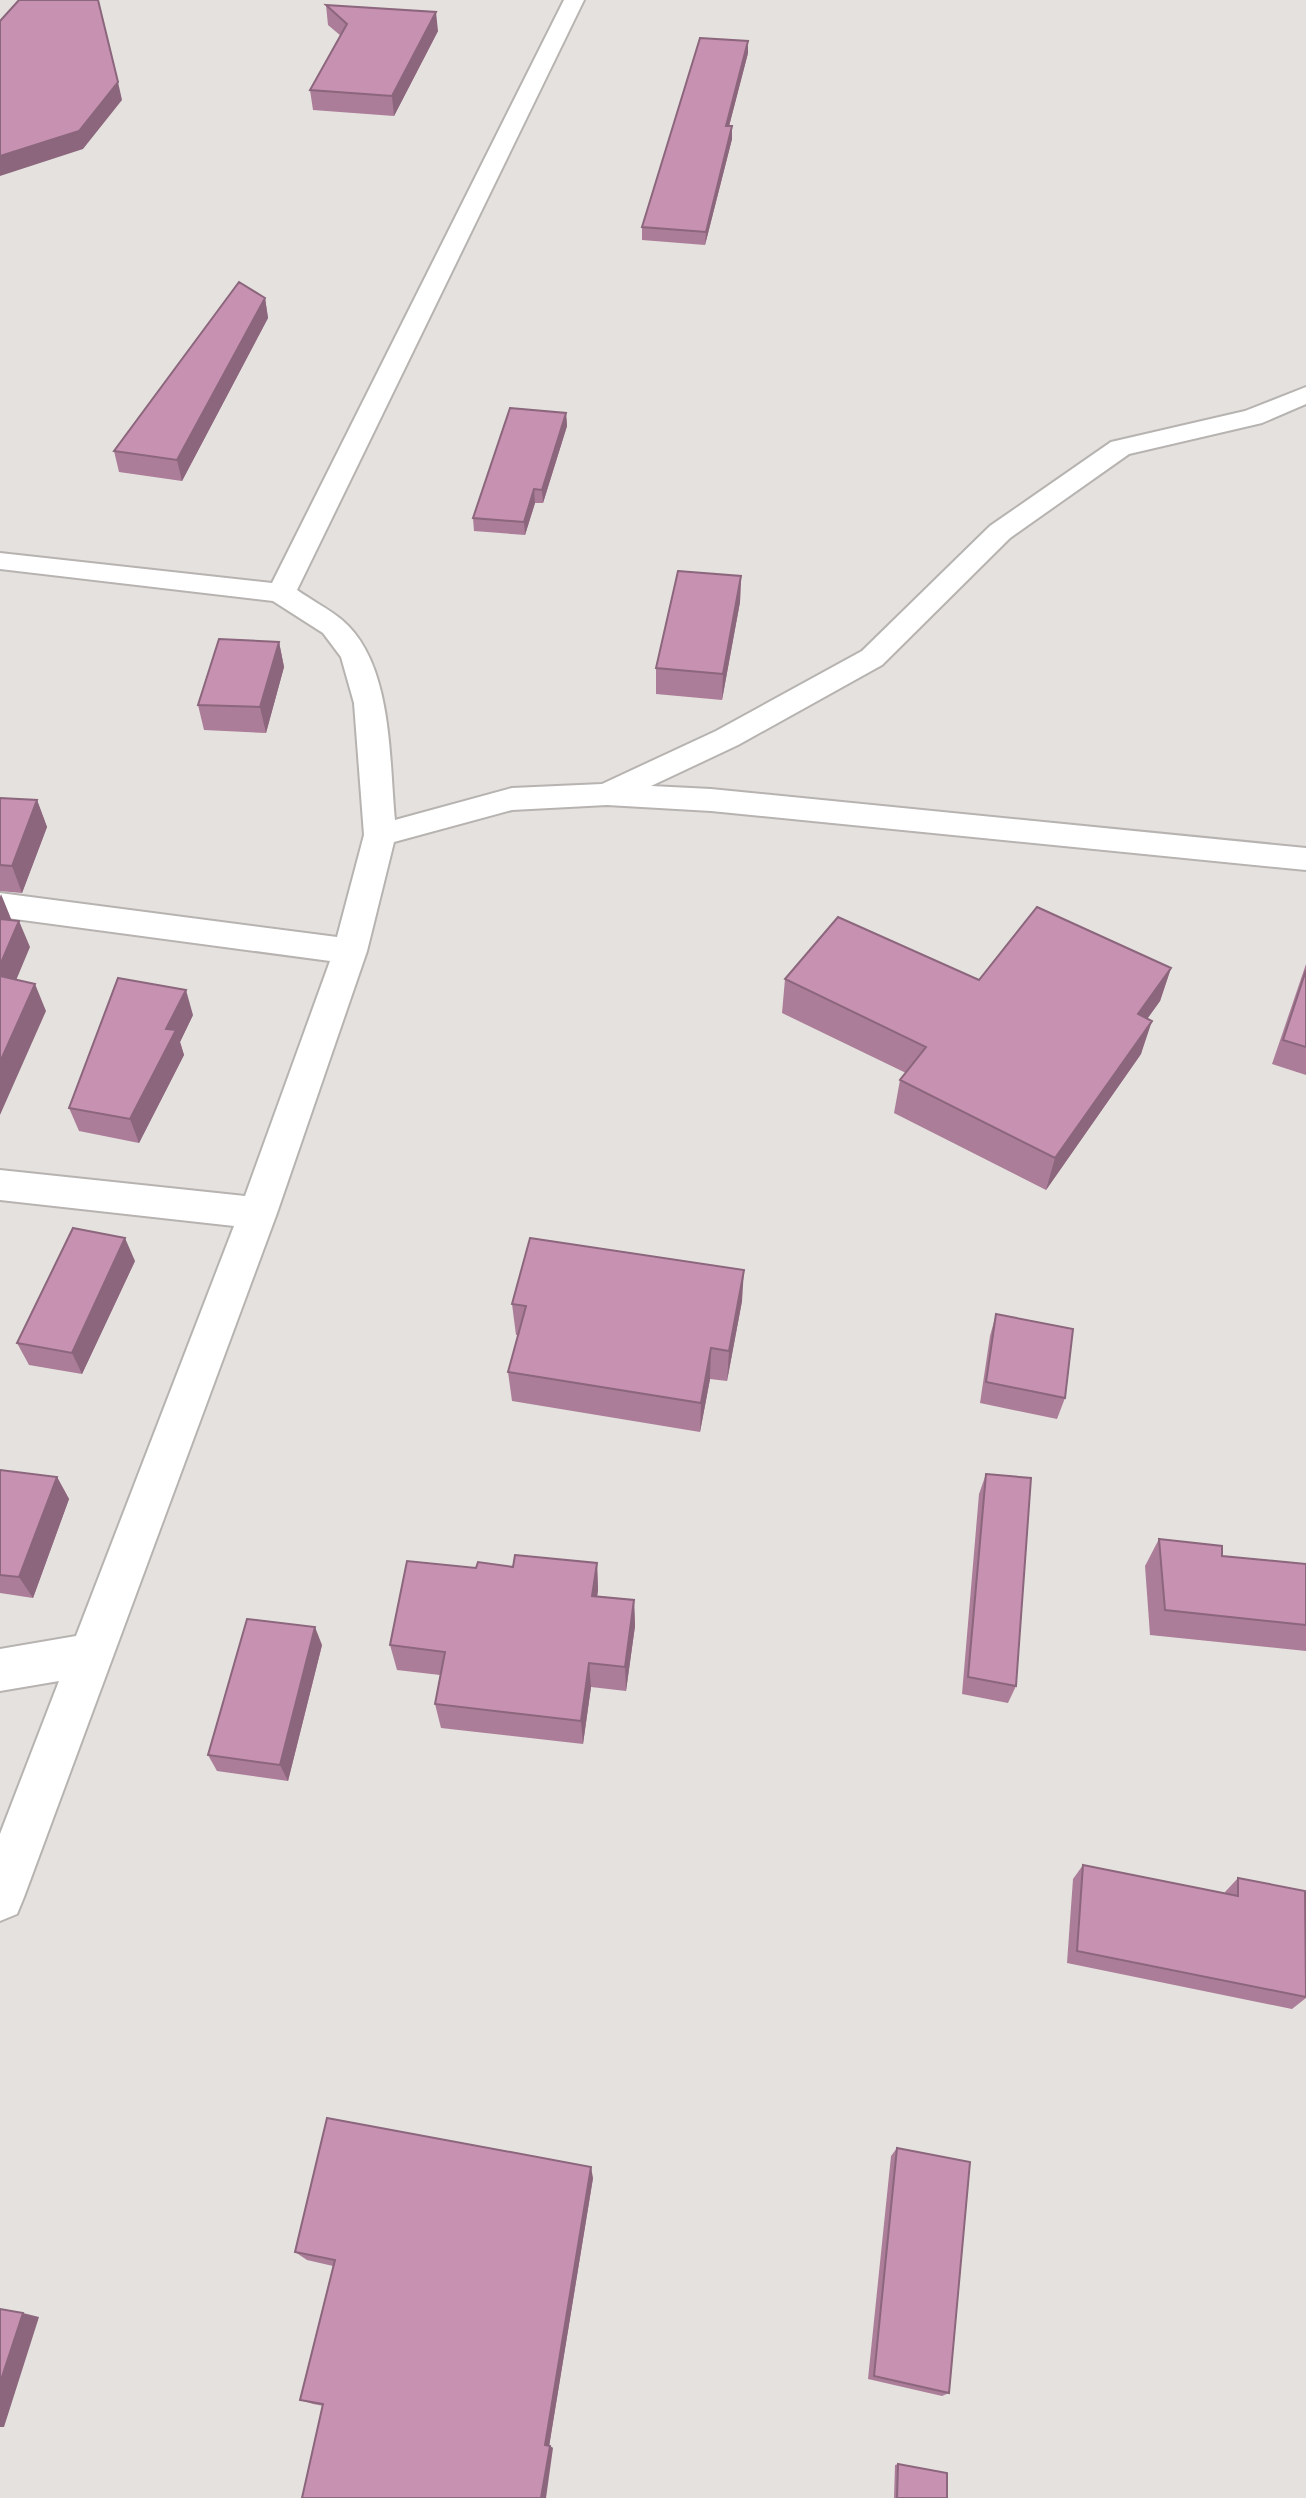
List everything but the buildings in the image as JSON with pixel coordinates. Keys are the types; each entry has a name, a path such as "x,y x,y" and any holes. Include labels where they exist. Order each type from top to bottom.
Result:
{"street":[{"path":"281,593 574,0"},
{"path":"607,794 727,738 872,658 1000,531 1120,448 1253,418 1306,395"},
{"path":"0,561 281,593 333,627 355,656 369,703 380,835 350,951 258,1213 0,1897"},
{"path":"380,835 512,799 607,794 711,800 1306,859"},
{"path":"0,905 350,951"},
{"path":"0,1185 258,1213"},
{"path":"0,1670 93,1654"}]}
